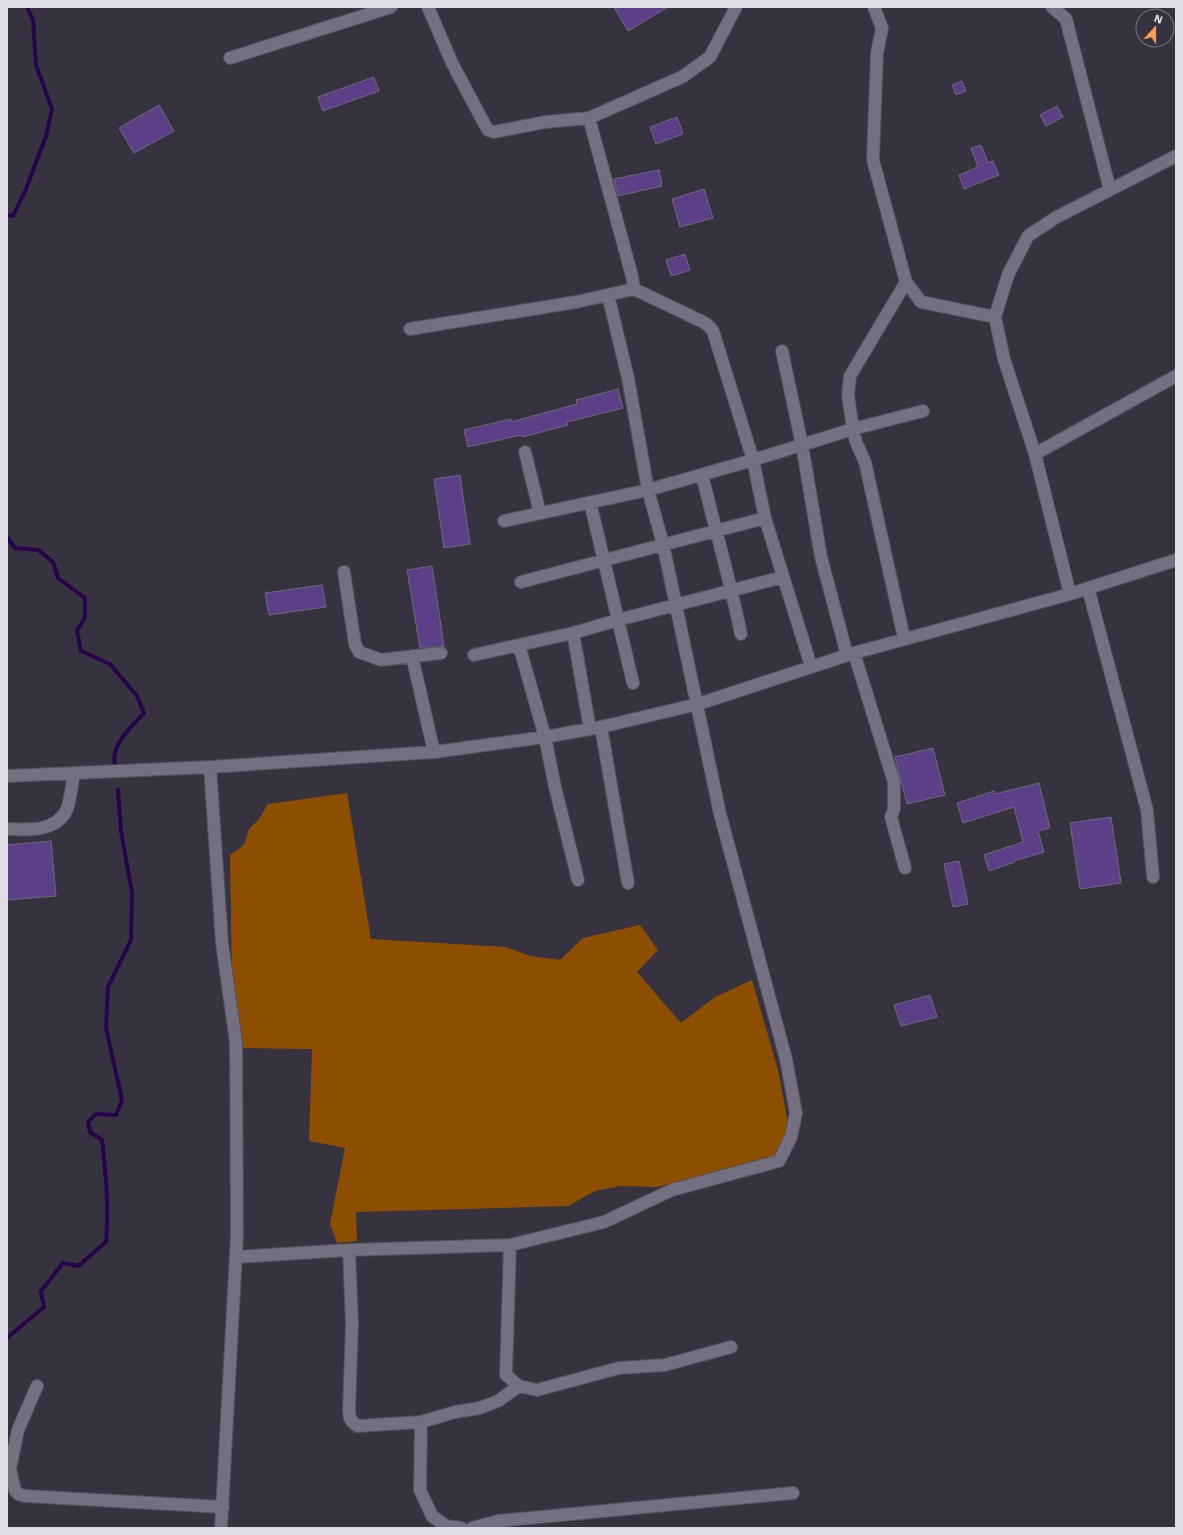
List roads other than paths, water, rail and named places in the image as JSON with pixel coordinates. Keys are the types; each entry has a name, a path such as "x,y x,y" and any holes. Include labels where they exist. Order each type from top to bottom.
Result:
{"street":[{"path":"230,58 391,7"},
{"path":"428,7 452,63 488,130 494,132 545,122 589,118 682,77 710,57 736,7"},
{"path":"874,7 882,28 877,53 873,160 906,282 921,302 995,317"},
{"path":"1052,7 1066,19 1110,190"},
{"path":"589,118 632,276 634,289"},
{"path":"1070,594 1035,454 1004,358 995,317 1008,275 1028,236 1055,218 1176,156"},
{"path":"904,638 865,462 856,442 853,429 848,395 850,376 906,282"},
{"path":"410,329 576,302 634,289 708,325 713,331 753,460 765,518 811,666"},
{"path":"236,1257 349,1250 510,1245 604,1222 672,1190 779,1162 791,1137 796,1113 786,1059 720,814 663,544 648,490 628,378 608,295"},
{"path":"782,351 802,445 821,557 850,654 894,782 894,808 891,817 905,868"},
{"path":"1035,454 1176,376"},
{"path":"504,521 648,490 853,429 923,412"},
{"path":"525,452 540,513"},
{"path":"702,474 715,532 732,590 741,634"},
{"path":"590,502 633,683"},
{"path":"521,582 765,518"},
{"path":"7,776 210,767 434,752 545,737 596,728 698,704 850,654 904,638 1070,594 1176,560"},
{"path":"344,572 355,644 360,652 381,660 441,653"},
{"path":"474,655 573,633 676,604 783,577"},
{"path":"1088,588 1147,810 1153,877"},
{"path":"573,633 596,728 628,883"},
{"path":"519,645 545,737 555,788 578,880"},
{"path":"412,656 434,752"},
{"path":"210,767 222,943 236,1044 236,1257 221,1528"},
{"path":"7,829 41,829 57,823 67,810 74,772"},
{"path":"510,1245 506,1375 519,1386 538,1390 618,1368 665,1365 731,1347"},
{"path":"349,1250 352,1324 349,1410 350,1419 357,1426 421,1422 455,1412 480,1408 498,1402 519,1386"},
{"path":"37,1386 18,1430 10,1469 15,1490 18,1494 25,1496 223,1506"},
{"path":"421,1422 420,1490 432,1516 446,1526 461,1528"},
{"path":"472,1528 498,1521 793,1492"}],"waterway":[{"path":"7,215 13,216 26,189 46,136 52,109 36,65 33,20 27,7"},
{"path":"7,537 15,548 38,550 53,562 58,578 85,598 85,618 77,630 81,651 110,664 137,696 144,713 128,730 119,743 114,758 115,765"},
{"path":"7,1338 44,1307 41,1291 63,1263 78,1266 106,1242 107,1191 102,1140 90,1132 88,1122 96,1114 116,1115 122,1100 106,1028 108,987 131,940 132,892 121,831 118,790"}]}
